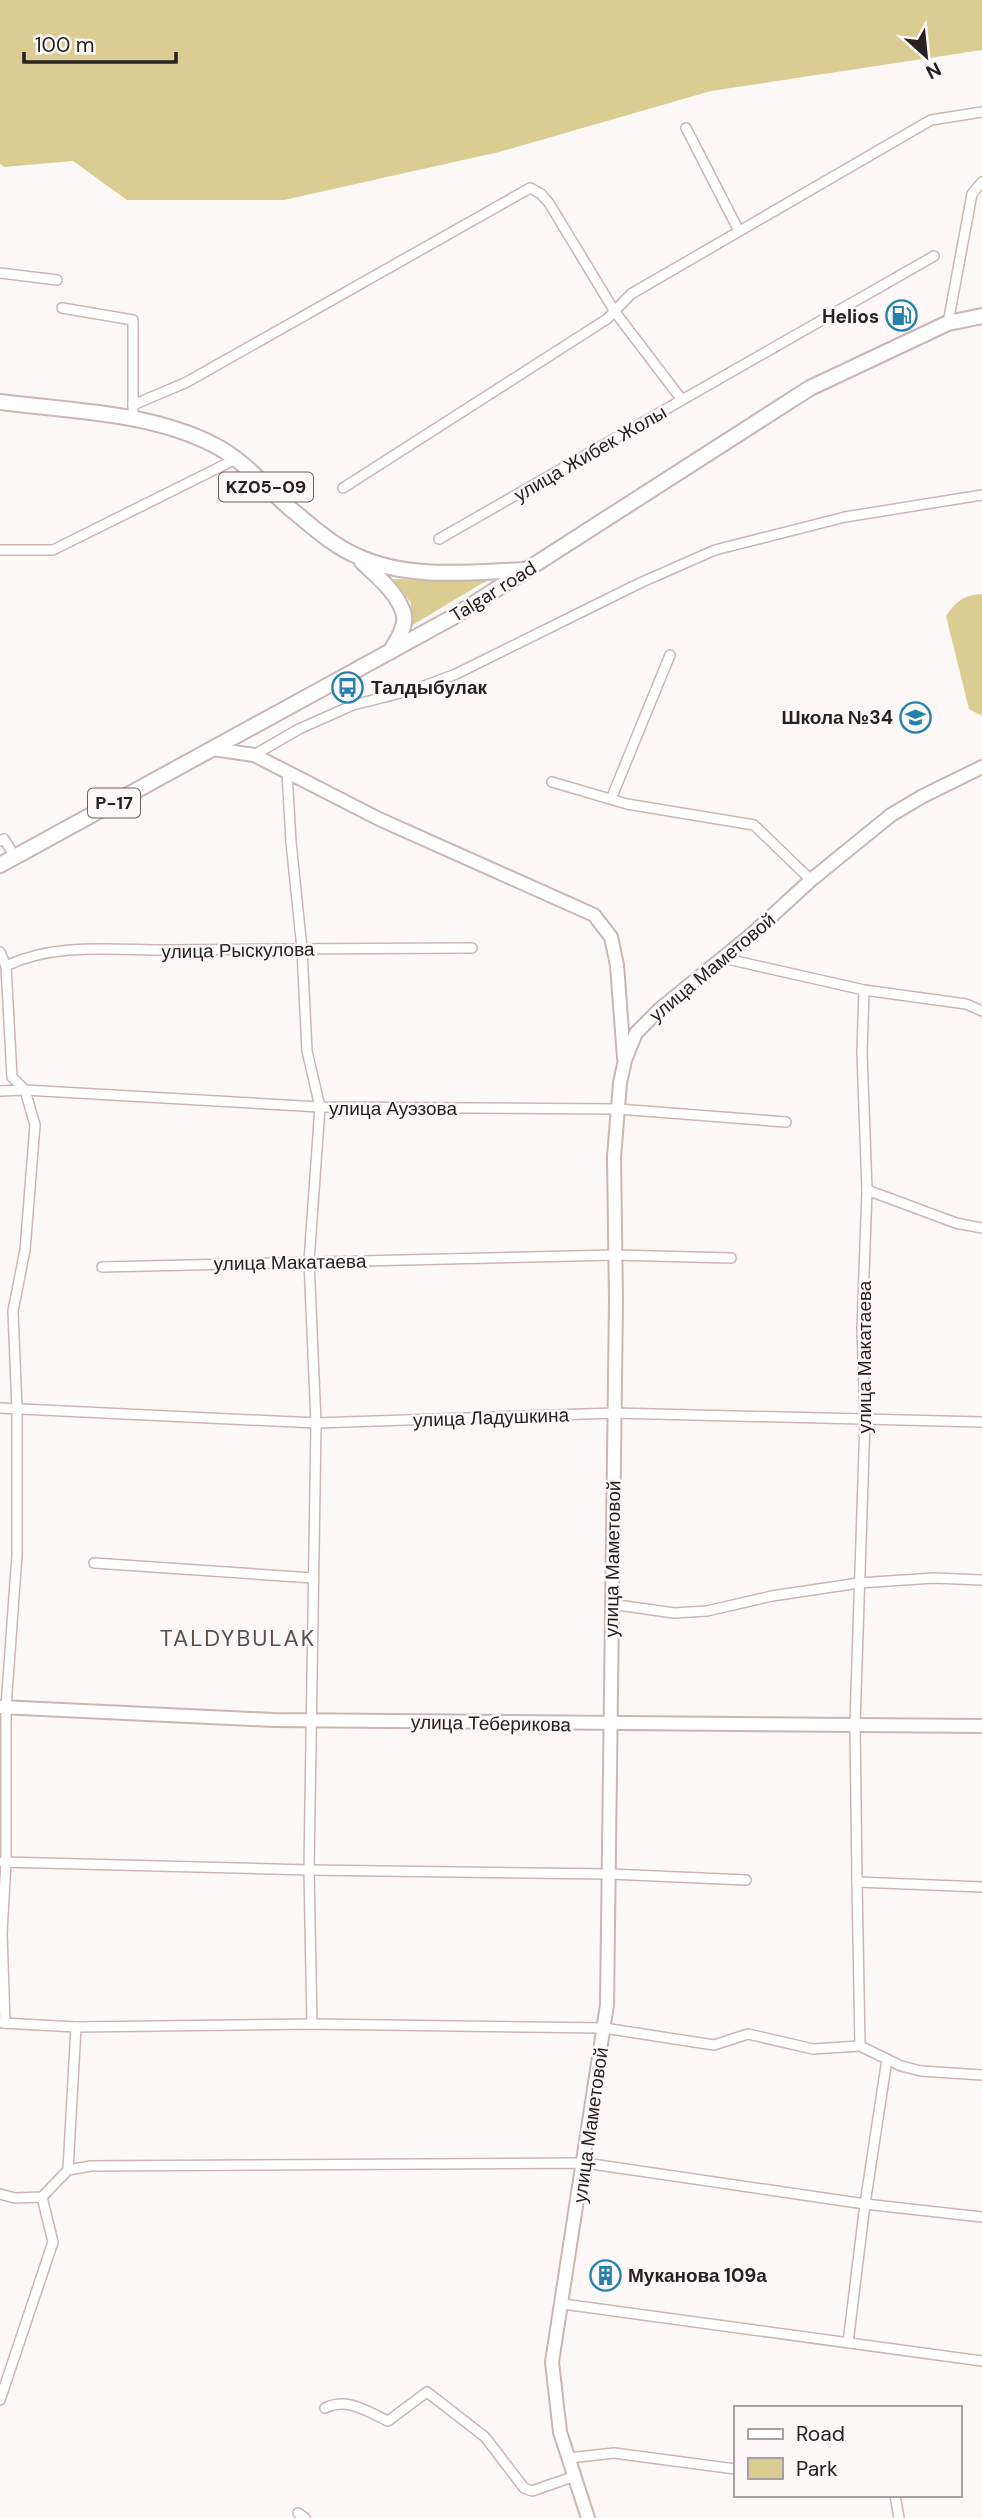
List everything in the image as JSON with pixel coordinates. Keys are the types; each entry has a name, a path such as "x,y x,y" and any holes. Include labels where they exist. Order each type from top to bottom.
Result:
{"main road":[{"name":"Talgar road","path":"0,865 453,617 810,388 948,323 982,316"},
{"name":"KZ05-09","path":"0,402 134,412 190,434 236,459 330,541 355,556 390,568 425,573 527,570"},
{"path":"355,556 394,595 404,617 401,633 389,652"}],"street":[{"path":"343,488 615,312 631,294 931,120 982,112"},
{"path":"686,128 739,232"},
{"path":"948,323 972,194 982,182"},
{"name":"улица Жибек Жолы","path":"134,412 530,188 541,194 549,203 615,312 682,400 439,539"},
{"path":"682,400 934,256"},
{"path":"0,273 57,280"},
{"path":"62,308 133,320 134,412"},
{"path":"0,550 54,550 236,459"},
{"path":"254,755 299,729 353,705 413,690 456,674 640,583 715,550 845,517 982,495"},
{"path":"611,799 670,655"},
{"path":"213,749 254,755 379,819 594,915 611,937 617,965 625,1060"},
{"name":"улица Маметовой","path":"588,2518 560,2432 552,2362 607,2005 614,1413 614,1157 625,1060 636,1033 660,1009 751,936 811,880 891,815 982,767"},
{"path":"287,772 302,948 307,1051 320,1107 309,1262 316,1423 309,1870 312,2024"},
{"path":"552,782 675,813 754,825 811,880"},
{"path":"0,841 4,839 15,857"},
{"name":"улица Рыскулова","path":"6,966 21,959 66,949 130,951 472,948"},
{"path":"0,952 6,966 12,1077 25,1090 35,1125 25,1250 13,1311 17,1409 17,1555 3,1707 2,2023 76,2027 312,2024 604,2028 714,2045 748,2034 813,2049 860,2046 901,2066 921,2071 982,2075"},
{"path":"723,958 864,990 966,1004 982,1011"},
{"name":"улица Макатаева","path":"860,2046 855,1723 864,1420 862,1329 867,1190 862,1066 864,990"},
{"name":"улица Ауэзова","path":"0,1091 25,1090 320,1107 618,1109 786,1122"},
{"path":"867,1190 956,1223 982,1228"},
{"name":"улица Макатаева","path":"102,1267 615,1255 731,1258"},
{"name":"улица Ладушкина","path":"0,1408 316,1423 614,1413 982,1422"},
{"path":"94,1563 313,1578"},
{"path":"611,1604 674,1613 707,1611 772,1596 859,1583 934,1578 982,1580"},
{"name":"улица Теберикова","path":"3,1707 310,1720 982,1726"},
{"path":"3,1862 610,1874 746,1880"},
{"path":"856,1882 982,1887"},
{"path":"68,2170 76,2027"},
{"path":"848,2343 887,2059"},
{"path":"0,2194 15,2199 43,2197 68,2170 91,2166 584,2163 865,2204 982,2217"},
{"path":"0,2400 53,2242 43,2197"},
{"path":"563,2304 982,2361"},
{"path":"325,2408 337,2403 355,2405 388,2421 427,2392 485,2437 524,2488 531,2491 575,2476"},
{"path":"569,2458 614,2453 734,2469"},
{"path":"895,2497 899,2518"}],"green space":[{"path":"0,0 982,0 982,50 711,91 499,152 284,200 127,200 73,161 4,167 0,164"},
{"path":"500,575 411,626 411,603 393,579 475,581"},
{"path":"982,594 982,716 969,709 946,616 961,600"}],"place":[{"name":"Helios","path":"902,316"},
{"name":"Талдыбулак","path":"348,687"},
{"name":"Школа №34","path":"916,717"},
{"name":"Муканова 109а","path":"605,2275"}],"district":[{"name":"TALDYBULAK","path":"238,1638"}]}
